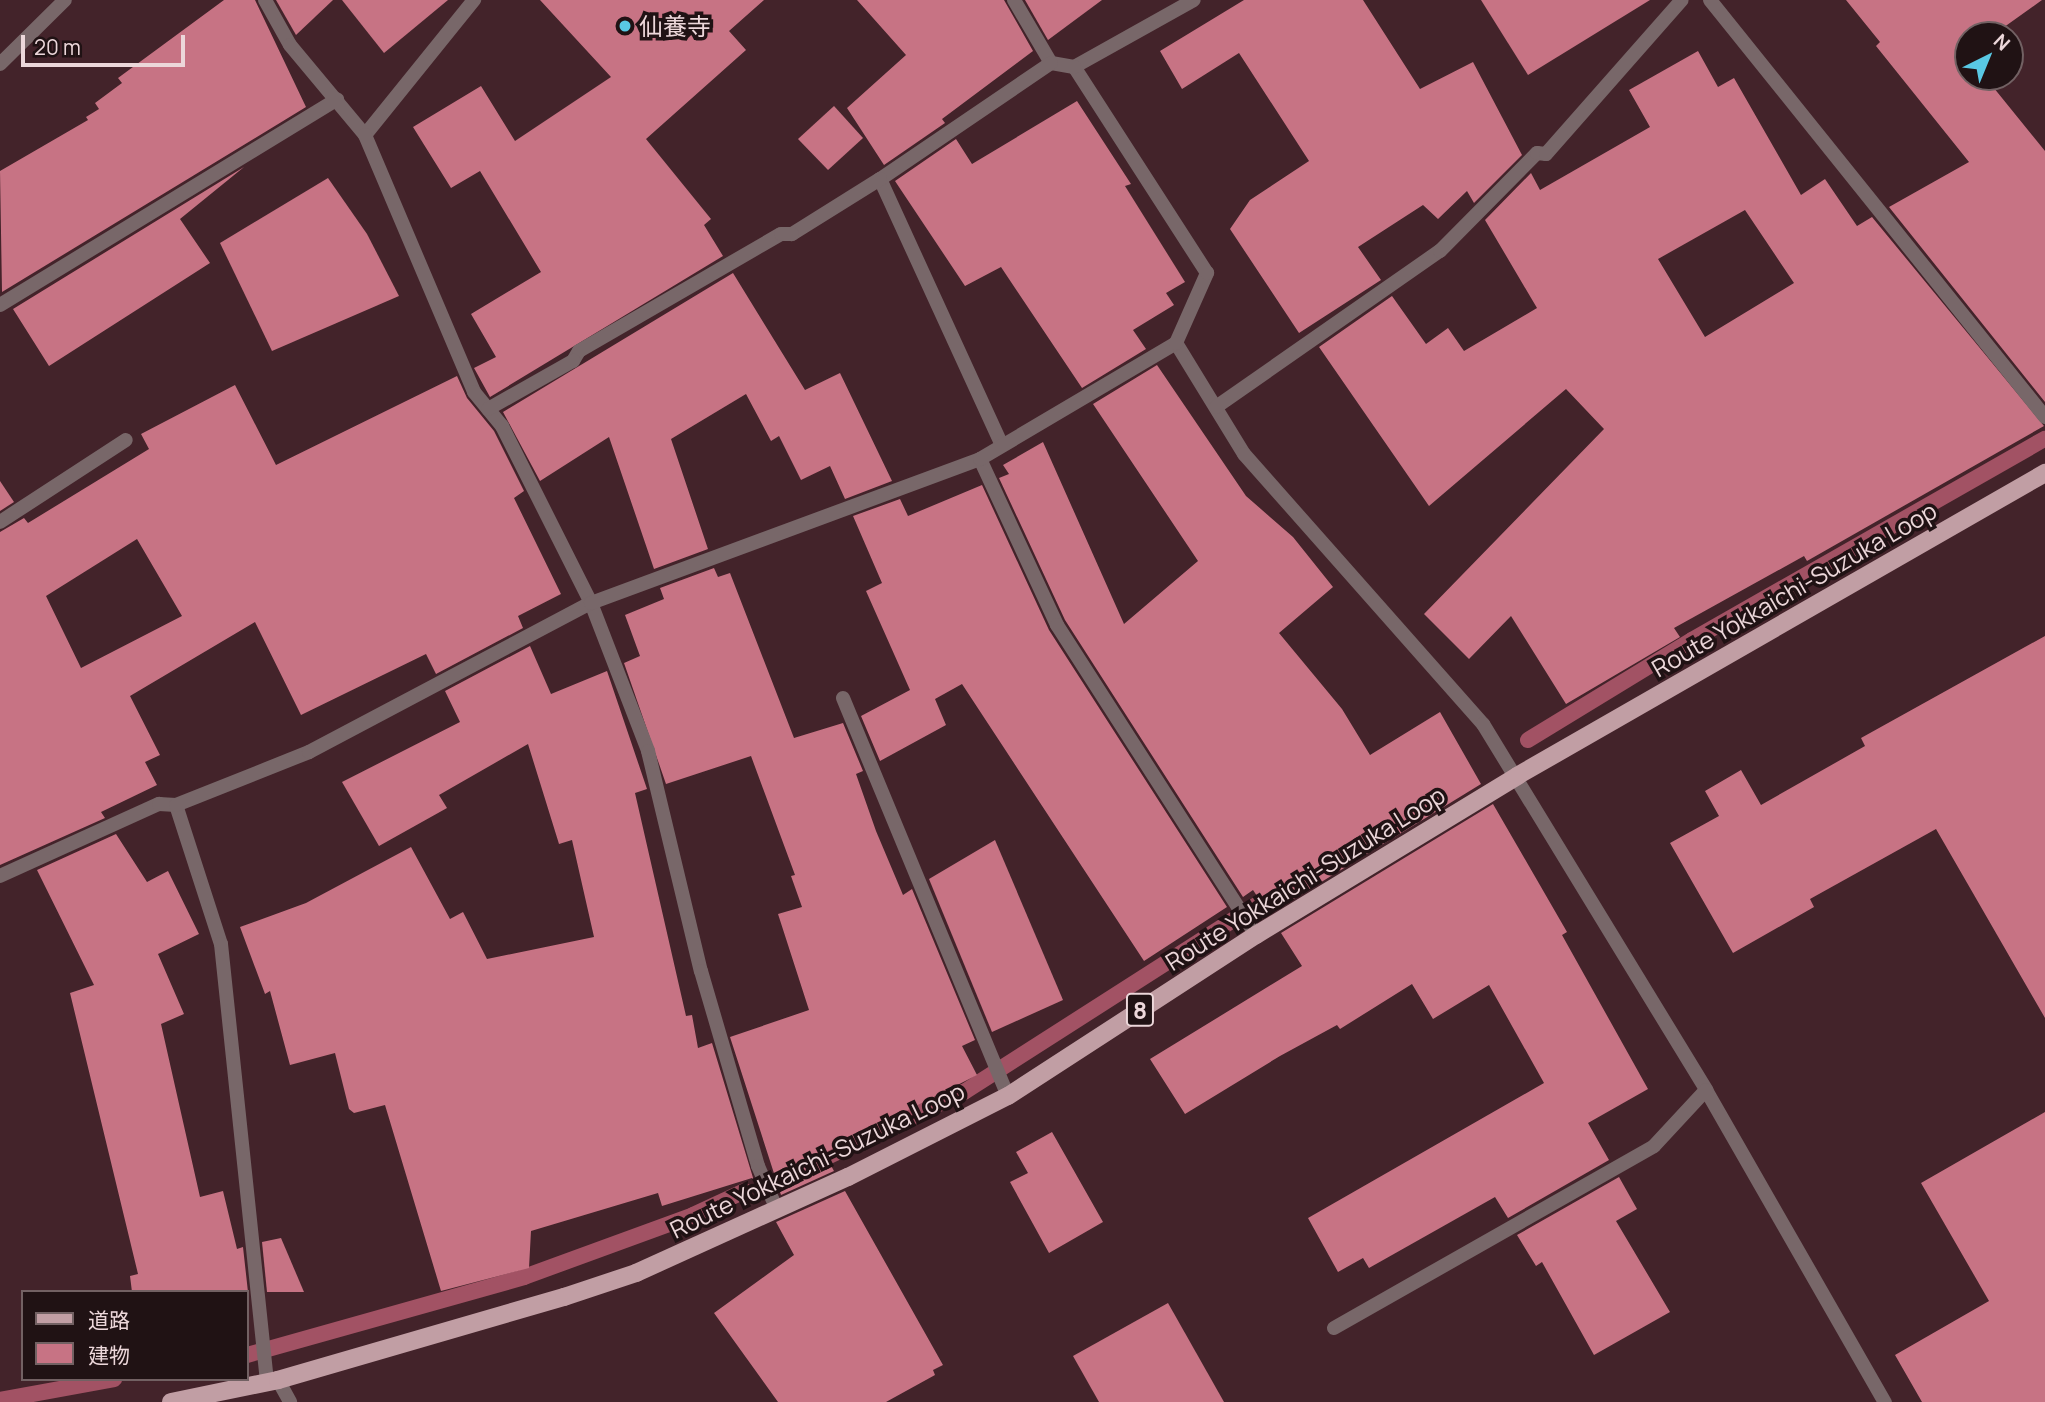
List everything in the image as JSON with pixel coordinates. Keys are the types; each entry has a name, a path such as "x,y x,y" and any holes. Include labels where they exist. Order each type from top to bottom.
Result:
{"main road":[{"name":"Route Yokkaichi-Suzuka Loop","path":"171,1402 270,1380 636,1273 777,1210 1007,1096 1255,933 1517,776 2045,473"}],"street":[{"path":"0,64 65,0"},
{"path":"265,0 290,45 365,135 474,392 502,426 591,603 648,751 701,971 758,1166 777,1210"},
{"path":"365,135 474,0"},
{"path":"1014,0 1051,63"},
{"path":"488,409 573,361 579,351 781,234 792,234 880,179 1051,63 1074,67 1194,0"},
{"path":"1216,407 1440,251 1537,153 1546,154 1682,0"},
{"path":"1710,0 2045,417"},
{"path":"0,877 159,804 176,805 309,752 591,603 980,459 1176,343 1207,273 1074,67"},
{"path":"0,304 337,99"},
{"path":"880,179 1002,445"},
{"path":"1176,343 1244,454 1467,704 1517,776 1706,1090 1885,1402"},
{"path":"0,522 126,440"},
{"path":"980,459 1057,625 1255,933"},
{"path":"843,698 981,1040 1007,1096"},
{"path":"176,805 221,944 259,1313 270,1380 290,1402"},
{"path":"1334,1328 1654,1146 1706,1090"}],"building":[{"path":"224,0 255,0 306,107 2,292 0,171 88,120 86,117 99,109 95,103 122,83 118,78"},
{"path":"276,0 333,0 296,35"},
{"path":"342,0 448,0 384,53"},
{"path":"540,0 764,0 729,31 746,50 646,139 711,219 704,225 723,256 490,397 474,368 496,357 471,314 541,272 480,171 451,188 413,127 481,86 515,141 611,77"},
{"path":"857,0 1004,0 1033,51 942,119 945,123 884,165 847,108 906,55"},
{"path":"1025,0 1102,0 1048,40"},
{"path":"1244,0 1363,0 1420,89 1473,62 1522,155 1474,203 1467,191 1438,219 1423,205 1358,247 1381,280 1299,333 1230,229 1250,200 1309,161 1239,53 1182,89 1160,51"},
{"path":"1481,0 1650,0 1528,75"},
{"path":"1846,0 2042,0 2013,21 1954,21 1954,91 1996,91 2045,151 2045,402 1889,207 1969,162 1876,46 1880,42"},
{"path":"1698,51 1718,87 1734,78 1801,195 1825,179 1857,226 1872,217 2044,426 1807,561 1804,556 1674,628 1680,637 1566,704 1511,616 1469,659 1424,614 1604,429 1566,389 1429,506 1319,347 1392,296 1426,344 1448,328 1464,351 1537,308 1485,220 1531,173 1540,190 1650,127 1629,90","holes":["1745,210 1794,283 1705,337 1658,259"]},
{"path":"1077,101 1131,184 1125,186 1185,282 1166,293 1174,305 1133,330 1146,349 1082,388 1001,267 965,286 895,181 956,139 972,164"},
{"path":"834,106 863,138 828,170 798,139"},
{"path":"244,167 180,219 210,263 49,366 13,309"},
{"path":"328,178 367,234 399,296 272,351 220,243"},
{"path":"733,273 805,390 840,373 892,481 845,499 830,466 801,480 779,436 771,441 746,394 671,439 708,549 654,569 609,437 540,481 503,412"},
{"path":"1157,365 1246,496 1293,537 1333,587 1279,633 1342,709 1370,755 1440,712 1481,784 1269,914 1253,890 1243,897 1065,620 999,478 1009,474 1003,465 1043,442 1124,624 1198,561 1093,404"},
{"path":"457,376 467,398 494,431 524,491 514,498 561,594 518,616 523,628 436,674 426,654 301,715 255,622 130,696 160,755 145,762 157,785 101,812 105,818 0,865 0,532 24,518 28,523 149,449 141,434 235,385 276,465","holes":["137,539 182,616 81,668 46,596"]},
{"path":"0,481 14,502 0,511"},
{"path":"982,485 1049,630 1227,907 1144,961 962,684 935,699 946,725 880,761 861,716 910,690 866,591 882,583 853,516 900,499 908,516"},
{"path":"714,568 718,577 730,573 794,738 843,723 863,771 856,774 876,831 903,895 912,889 975,1040 962,1046 977,1075 824,1153 834,1171 781,1195 730,1037 809,1010 778,914 802,907 791,876 795,875 751,756 666,784 624,663 640,656 625,615 664,599 660,588"},
{"path":"2045,636 2045,1018 1936,829 1810,899 1814,907 1733,953 1670,843 1719,816 1705,791 1741,770 1761,805 1865,746 1861,738"},
{"path":"530,646 551,694 607,671 647,789 635,793 686,1016 692,1015 698,1048 712,1043 754,1181 752,1178 662,1206 658,1193 531,1231 529,1268 441,1291 385,1105 354,1113 349,1109 335,1053 290,1065 270,991 265,994 240,927 306,903 411,847 450,919 463,912 487,959 594,937 572,840 559,844 528,744 439,795 447,808 379,846 342,782 460,722 445,691"},
{"path":"1493,804 1567,932 1562,935 1648,1089 1588,1123 1609,1160 1508,1218 1495,1197 1369,1268 1363,1258 1338,1272 1308,1218 1544,1083 1489,985 1433,1019 1412,984 1340,1029 1337,1025 1280,1056 1185,1114 1150,1059 1302,966 1281,933"},
{"path":"116,834 147,882 168,871 199,934 158,954 184,1014 161,1024 200,1197 223,1191 237,1249 243,1247 248,1290 132,1290 130,1276 138,1274 70,993 94,985 37,870"},
{"path":"995,840 1063,1000 992,1032 929,879"},
{"path":"2045,1112 2045,1402 1922,1402 1895,1355 1989,1301 1921,1183"},
{"path":"1052,1132 1103,1222 1049,1253 1010,1182 1028,1173 1016,1152"},
{"path":"1619,1177 1637,1209 1616,1221 1670,1312 1594,1355 1542,1262 1536,1266 1517,1235"},
{"path":"845,1191 943,1365 933,1370 935,1375 886,1402 778,1402 714,1313 794,1255 776,1222"},
{"path":"281,1238 304,1292 267,1292 262,1242"},
{"path":"1168,1303 1224,1402 1099,1402 1073,1356"}],"waterway":[{"path":"1528,740 1692,640 2045,439"},
{"path":"808,1166 964,1092 1277,892"},
{"path":"248,1355 524,1277 693,1215 745,1191"},
{"path":"0,1400 103,1381"}],"place":[{"name":"仙養寺","path":"625,26"}]}
